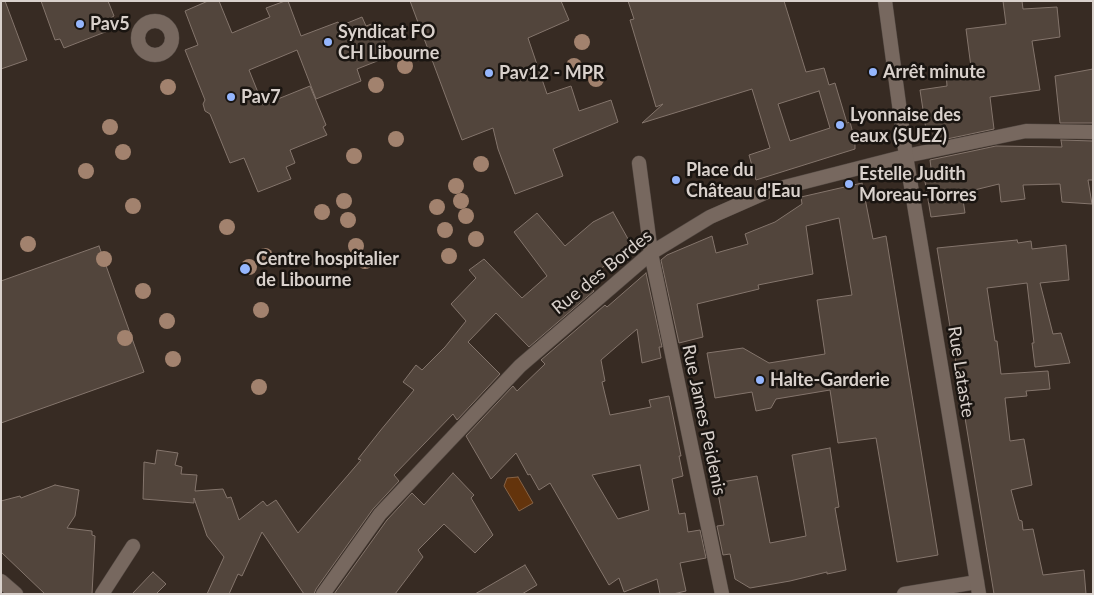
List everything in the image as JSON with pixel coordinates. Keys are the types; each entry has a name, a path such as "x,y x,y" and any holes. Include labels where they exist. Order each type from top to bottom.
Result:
{"street":[{"name":"Rue Lataste","path":"885,1 906,156 978,588"},
{"name":"Rue des Bordes","path":"323,594 380,514 520,366 651,253 710,217 769,191 906,156 1026,130 1093,132"},
{"path":"639,163 651,253"},
{"name":"Rue James Peidenis","path":"651,253 722,594"},
{"path":"102,594 133,546"},
{"path":"1,581 16,594"},
{"path":"904,594 978,588"}],"shaded area":[{"path":"518,477 533,503 519,511 504,486 507,478"}],"building":[{"path":"1,1 5,1 27,60 1,69"},
{"name":"Pav5","path":"41,1 108,1 114,16 109,19 113,29 64,48 60,39 55,40"},
{"name":"Pav7","path":"208,1 219,1 232,33 270,17 266,8 285,1 288,1 301,36 338,22 340,26 362,17 366,26 377,22 390,56 357,69 361,81 316,99 297,50 249,70 263,105 310,86 326,125 323,127 327,135 290,150 295,163 286,167 291,179 258,192 244,158 230,163 210,114 205,111 203,104 205,100 185,50 198,45 185,11"},
{"path":"410,1 561,1 569,20 528,38 547,94 571,86 579,111 611,100 618,122 553,149 563,176 515,194 498,149 493,128 462,140"},
{"path":"628,1 784,1 806,72 824,68 829,85 835,83 847,123 850,122 855,149 756,180 749,155 770,148 752,89 642,123 663,104 656,107 630,20 634,19","holes":["819,91 830,128 790,141 778,104"]},
{"path":"1003,1 1022,1 1023,9 1057,7 1060,37 1032,41 1040,90 990,97 994,129 928,143 920,90 947,86 946,72 971,67 966,29 1006,24"},
{"path":"1093,69 1093,123 1060,123 1055,76"},
{"path":"1061,140 1093,141 1093,180 1088,180 1092,204 1062,202 1060,184 1023,185 1025,199 1001,202 999,184 962,193 965,213 931,217 923,170 931,168 930,160 996,146 1062,147"},
{"path":"862,183 873,239 886,236 938,555 897,562 876,438 838,443 830,390 776,399 771,408 756,411 752,392 715,398 707,353 743,348 769,363 825,354 817,300 852,295 839,218 806,226 813,274 758,285 759,289 697,304 703,337 679,343 661,260 667,255 712,236 716,253 748,244 745,234 775,222 802,204 801,197"},
{"path":"613,212 632,246 585,280 594,291 529,347 496,313 468,342 500,374 457,420 453,414 394,475 399,481 373,509 314,594 304,594 262,532 242,576 238,574 229,594 207,594 224,557 207,536 194,498 194,503 143,499 144,462 155,464 157,450 178,453 175,465 182,467 181,474 197,475 195,491 223,489 227,498 231,497 239,520 263,501 267,506 276,500 298,533 361,460 358,459 414,390 403,382 416,365 422,370 445,347 466,321 451,304 476,278 469,270 484,259 522,298 547,276 514,232 537,213 565,246 593,222"},
{"path":"1017,240 1018,243 1031,241 1032,249 1066,245 1069,280 1040,283 1053,334 1061,333 1070,363 1035,367 1027,283 987,288 1001,374 1048,371 1050,389 1026,391 1027,396 1005,398 1010,441 1024,439 1032,485 1011,490 1019,520 1022,521 1023,530 1033,529 1043,575 1084,570 1086,594 994,594 937,248"},
{"path":"99,246 144,372 1,423 1,281"},
{"path":"646,273 662,347 659,347 661,358 642,363 637,329 601,360 605,381 602,382 610,415 651,407 649,400 669,396 683,476 672,479 679,514 685,513 688,532 700,530 706,558 680,563 686,591 660,594 657,579 624,592 619,578 609,585 550,483 539,490 516,453 491,479 466,436 513,386 517,391 545,364 541,360 605,305 607,307","holes":["640,465 649,510 618,519 592,475"]},
{"path":"830,448 839,507 835,508 846,570 827,574 827,572 750,588 735,579 730,554 723,555 717,526 724,525 716,483 757,476 770,543 806,536 792,455"},
{"path":"453,473 474,495 471,498 493,535 475,553 444,524 418,550 423,557 395,594 334,594 387,520 412,493 424,505"},
{"path":"55,485 79,490 75,516 67,528 92,531 92,535 95,536 92,594 45,594 1,552 1,501 20,496 21,498"},
{"path":"525,565 537,585 522,594 475,594"},
{"path":"153,572 166,584 156,594 132,594"}],"place":[{"name":"Pav5","path":"80,24"},
{"name":"Syndicat FO CH Libourne","path":"328,42"},
{"name":"Arrêt minute","path":"873,72"},
{"name":"Pav12 - MPR","path":"489,73"},
{"name":"Pav7","path":"231,97"},
{"name":"Lyonnaise des eaux (SUEZ)","path":"840,125"},
{"name":"Place du Château d'Eau","path":"676,180"},
{"name":"Estelle Judith Moreau-Torres","path":"849,184"},
{"name":"Centre hospitalier de Libourne","path":"245,269"},
{"name":"Halte-Garderie","path":"760,380"}]}
